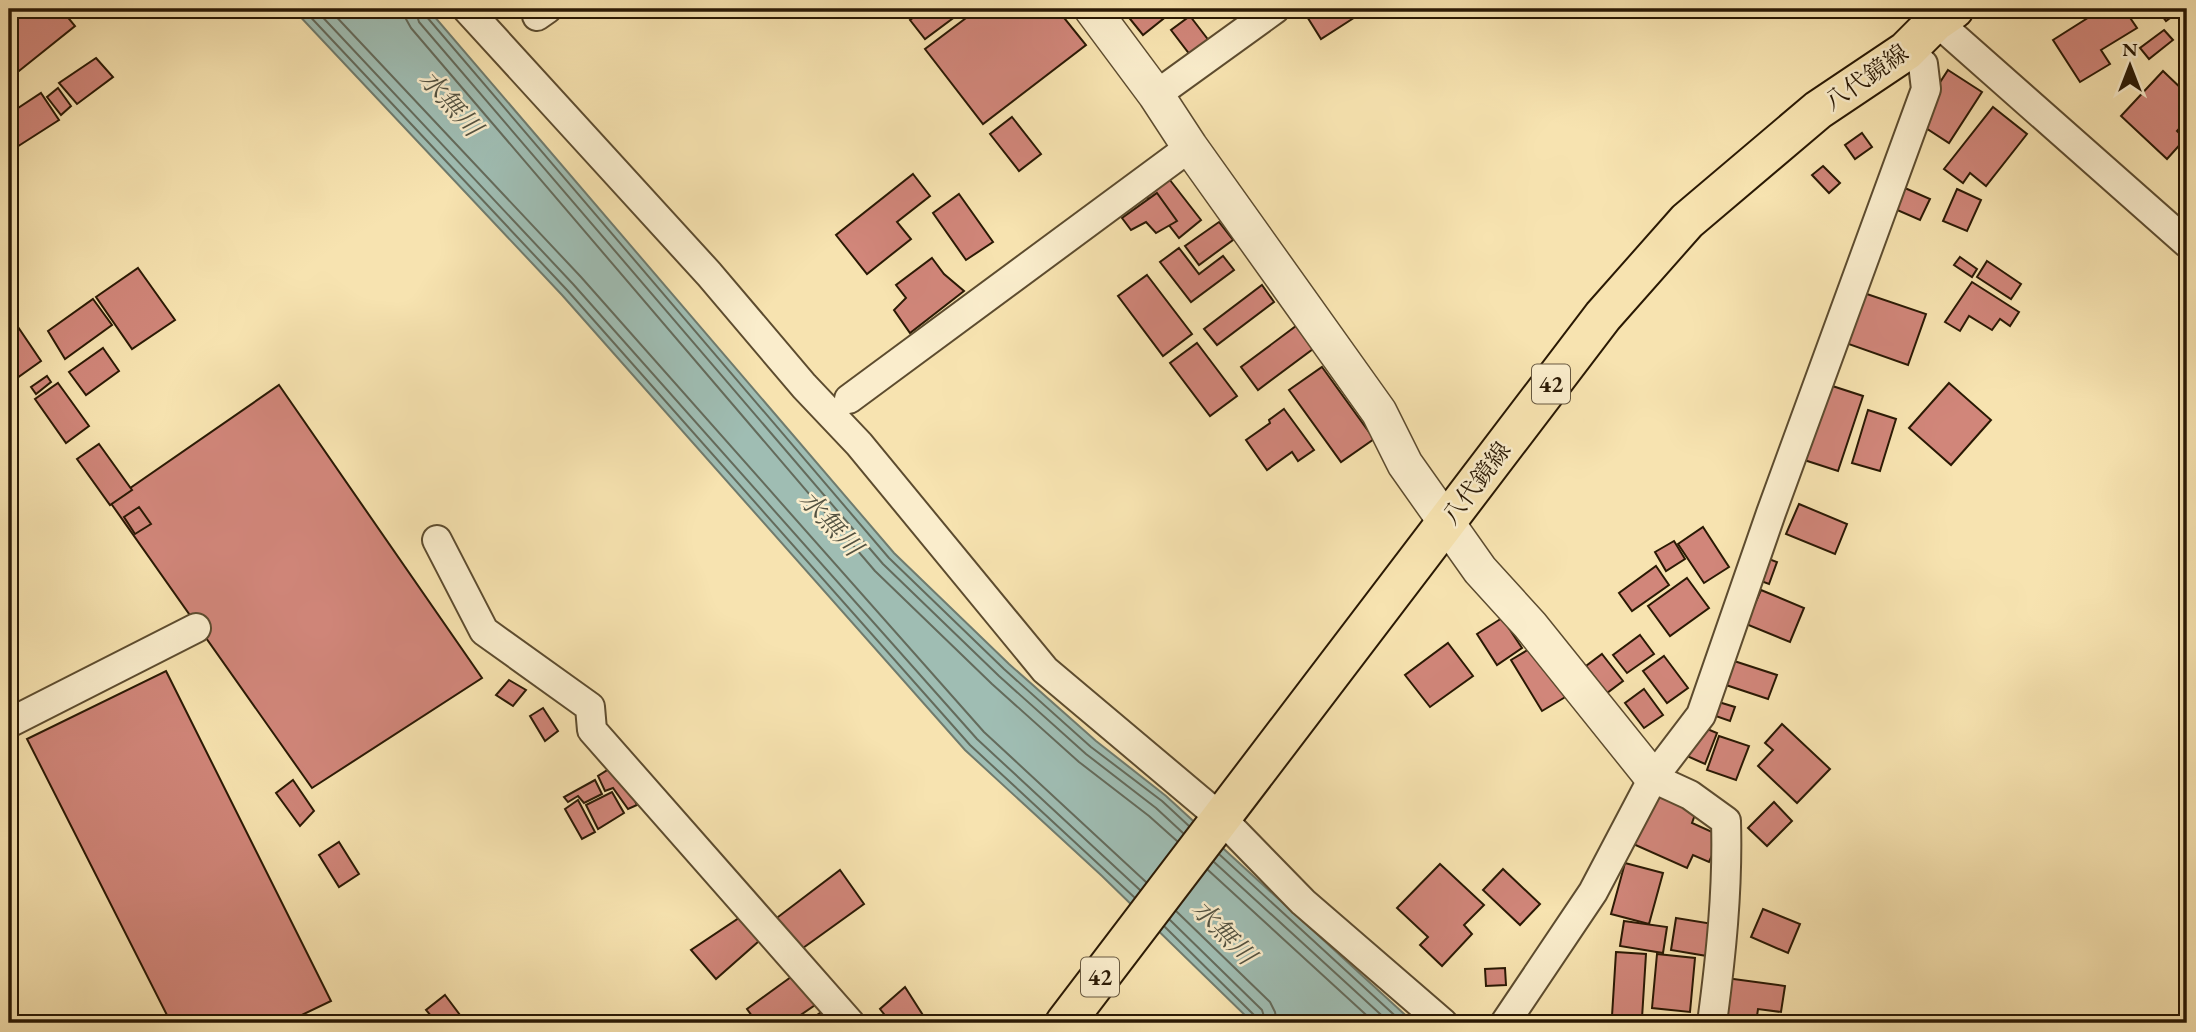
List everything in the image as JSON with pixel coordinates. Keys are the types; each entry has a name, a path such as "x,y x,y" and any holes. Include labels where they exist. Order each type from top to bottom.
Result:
{"main road":[{"name":"八代鏡線","path":"1065,1023 1603,316 1686,220 1818,110 1906,51 1945,16"}],"street":[{"path":"467,9 709,274 804,386 859,444 1045,670 1219,823 1303,902 1443,1023"},
{"path":"1091,9 1156,95 1190,147 1379,412 1405,464 1480,570 1530,625 1653,778 1690,795 1726,821 1727,853 1721,954 1712,1023"},
{"path":"1156,95 1275,9"},
{"path":"1945,16 1945,29 2187,243"},
{"path":"1505,1023 1593,892 1653,778 1701,715 1771,513 1926,89 1923,64 1906,51"},
{"path":"849,399 1190,147"},
{"path":"437,540 484,631 590,707 592,730 850,1023"},
{"path":"9,723 196,628"}],"water":[{"name":"水無川","path":"293,9 428,9 894,553 1009,664 1096,741 1166,796 1414,1023 1253,1023 1102,876 965,750 562,295"}],"building":[{"path":"9,9 61,9 75,26 9,79"},
{"path":"925,9 957,9 960,13 925,39 910,20"},
{"path":"978,9 1057,9 1086,45 983,124 925,49"},
{"path":"1122,9 1163,9 1168,15 1143,35"},
{"path":"1315,9 1361,9 1363,12 1321,39 1306,15"},
{"path":"2102,9 2124,9 2137,28 2101,50 2110,64 2080,82 2053,40"},
{"path":"2157,9 2182,9 2166,21"},
{"path":"1190,16 1213,46 1194,60 1171,30"},
{"path":"2164,30 2173,40 2149,59 2140,48"},
{"path":"96,58 113,77 77,104 59,83"},
{"path":"1948,70 1982,92 1949,143 1915,121"},
{"path":"2163,71 2187,94 2187,120 2177,131 2185,139 2167,159 2121,116"},
{"path":"58,88 71,106 61,115 47,97"},
{"path":"41,93 59,120 9,152 9,114"},
{"path":"1993,107 2027,134 1986,186 1970,173 1963,183 1944,169"},
{"path":"1012,117 1041,154 1019,171 990,134"},
{"path":"1862,133 1872,147 1855,159 1845,145"},
{"path":"1823,166 1840,183 1829,193 1812,175"},
{"path":"913,174 930,196 897,222 911,239 867,274 836,235"},
{"path":"1166,175 1201,220 1179,238 1144,193"},
{"path":"1898,185 1930,199 1920,220 1888,206"},
{"path":"1957,189 1981,200 1967,231 1943,221"},
{"path":"1157,193 1177,221 1156,233 1146,222 1131,230 1122,218"},
{"path":"959,194 993,242 966,260 933,213"},
{"path":"1219,222 1233,240 1199,265 1185,246"},
{"path":"1179,248 1199,274 1223,256 1234,270 1191,302 1160,262"},
{"path":"1960,257 1977,269 1972,277 1954,265"},
{"path":"932,258 944,274 964,291 910,333 894,310 906,298 896,285"},
{"path":"1987,261 2021,284 2011,299 1977,277"},
{"path":"138,268 175,320 132,349 96,297"},
{"path":"1147,275 1192,334 1163,356 1118,296"},
{"path":"1972,282 2019,312 2010,326 2000,319 1992,330 1969,316 1960,331 1945,322"},
{"path":"1262,285 1274,302 1217,345 1204,329"},
{"path":"1858,291 1926,314 1908,365 1840,341"},
{"path":"93,299 112,325 65,359 48,331"},
{"path":"1300,323 1317,346 1258,390 1241,367"},
{"path":"16,324 41,361 17,378 9,366 9,329"},
{"path":"1197,343 1237,396 1210,416 1170,363"},
{"path":"103,348 119,371 86,395 69,372"},
{"path":"1322,367 1374,439 1341,462 1289,390"},
{"path":"47,376 51,382 36,394 31,387"},
{"path":"1817,381 1863,396 1838,471 1792,456"},
{"path":"58,383 89,426 66,443 35,399"},
{"path":"1949,383 1991,420 1951,465 1909,428"},
{"path":"279,385 482,678 312,788 110,502"},
{"path":"1284,409 1314,450 1298,461 1292,452 1267,470 1246,440"},
{"path":"1868,410 1896,419 1880,471 1852,463"},
{"path":"99,444 132,490 110,505 77,459"},
{"path":"1799,504 1847,524 1835,554 1786,534"},
{"path":"139,507 151,524 135,534 124,517"},
{"path":"1703,527 1729,567 1704,583 1678,544"},
{"path":"1674,541 1685,559 1666,571 1655,552"},
{"path":"1758,555 1777,562 1769,584 1750,577"},
{"path":"1656,566 1669,585 1632,611 1619,593"},
{"path":"1687,578 1709,608 1670,636 1648,606"},
{"path":"1761,590 1804,608 1790,642 1746,624"},
{"path":"1502,618 1522,648 1497,665 1477,634"},
{"path":"1640,635 1654,654 1627,673 1613,655"},
{"path":"1448,643 1473,676 1430,707 1405,675"},
{"path":"1536,645 1567,696 1542,711 1511,660"},
{"path":"1602,654 1623,681 1607,693 1586,666"},
{"path":"1664,656 1688,688 1667,703 1643,671"},
{"path":"1728,659 1777,675 1768,699 1720,683"},
{"path":"166,671 331,1001 285,1023 171,1023 27,739"},
{"path":"509,680 526,690 513,706 496,695"},
{"path":"1644,689 1663,715 1644,728 1625,703"},
{"path":"1712,700 1735,707 1730,721 1707,713"},
{"path":"543,708 558,731 545,741 530,716"},
{"path":"1782,724 1830,769 1797,803 1758,766 1773,750 1765,743"},
{"path":"1700,726 1717,733 1705,764 1687,756"},
{"path":"1719,736 1749,746 1736,780 1707,770"},
{"path":"617,764 637,805 628,809 613,788 605,791 598,776"},
{"path":"293,780 314,811 300,826 276,793"},
{"path":"595,780 602,794 584,803 578,796 568,802 564,797"},
{"path":"1656,790 1697,809 1692,823 1721,836 1709,862 1693,855 1687,868 1631,843"},
{"path":"612,792 624,813 598,829 586,805"},
{"path":"578,800 595,832 582,839 565,809"},
{"path":"1774,802 1792,821 1767,846 1748,828"},
{"path":"339,842 359,874 339,887 319,855"},
{"path":"1625,863 1663,873 1649,924 1611,914"},
{"path":"1440,864 1484,905 1464,925 1472,934 1442,966 1420,945 1428,937 1397,908"},
{"path":"1503,869 1540,904 1520,925 1483,890"},
{"path":"840,870 864,904 803,948 774,920"},
{"path":"1763,909 1800,924 1788,953 1751,937"},
{"path":"742,916 759,941 716,979 691,950"},
{"path":"1676,918 1713,924 1707,956 1671,950"},
{"path":"1624,921 1667,927 1663,953 1620,946"},
{"path":"1616,952 1646,954 1642,1018 1612,1016"},
{"path":"1657,954 1695,958 1690,1012 1652,1008"},
{"path":"1505,968 1506,985 1486,986 1485,969"},
{"path":"795,974 818,1003 789,1023 757,1023 747,1009"},
{"path":"1726,978 1785,986 1781,1012 1758,1009 1756,1023 1720,1023"},
{"path":"905,987 928,1023 891,1023 880,1009"},
{"path":"445,995 466,1023 437,1023 426,1010"},
{"path":"824,1010 834,1023 796,1023 804,1017 809,1021"}]}
